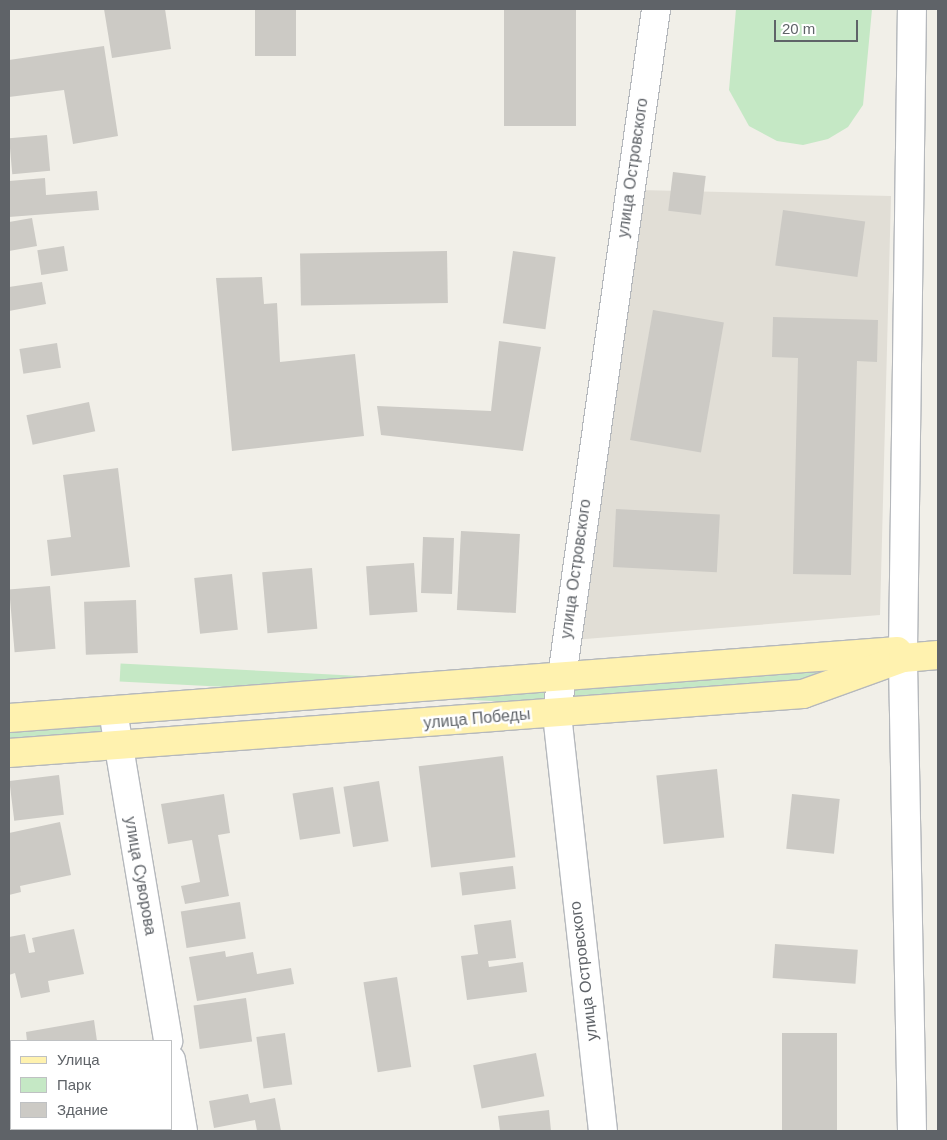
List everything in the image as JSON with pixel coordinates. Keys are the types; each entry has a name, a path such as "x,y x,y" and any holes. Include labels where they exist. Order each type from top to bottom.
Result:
{"main road":[{"name":"улица Победы","path":"9,718 560,677 903,654 938,649"},
{"name":"улица Победы","path":"9,752 119,748 803,694 903,654 938,656"}],"street":[{"name":"улица Островского","path":"603,1131 556,712 656,9"},
{"path":"912,9 903,654 912,1131"},
{"name":"улица Суворова","path":"112,711 168,1040"},
{"path":"172,1066 183,1131"}],"shaded area":[{"path":"639,190 891,196 880,615 573,640"}],"green space":[{"path":"736,9 872,9 863,105 848,127 828,139 803,145 777,141 749,126 729,90"},
{"path":"872,661 795,687 562,701 565,685"},
{"path":"121,663 551,686 550,704 120,681"},
{"path":"108,718 112,735 9,741 9,726"}],"building":[{"path":"104,9 165,9 171,49 112,58"},
{"path":"255,9 296,9 296,56 255,56"},
{"path":"504,9 576,9 576,126 504,126"},
{"path":"104,46 118,136 73,144 64,90 9,97 9,60"},
{"path":"47,135 50,171 12,174 9,138"},
{"path":"673,172 706,176 701,215 668,211"},
{"path":"45,178 46,195 97,191 99,210 9,217 9,181"},
{"path":"783,210 865,222 857,277 775,265"},
{"path":"32,218 37,246 9,251 9,222"},
{"path":"64,246 68,271 41,275 37,250"},
{"path":"447,251 448,303 301,306 300,254"},
{"path":"513,251 556,257 545,329 503,323"},
{"path":"262,277 264,304 277,303 280,362 355,354 364,436 232,451 216,278"},
{"path":"42,282 46,304 9,311 9,287"},
{"path":"653,310 724,323 701,452 630,440"},
{"path":"773,317 878,320 877,362 857,361 851,575 793,574 798,358 772,357"},
{"path":"499,341 541,347 523,451 381,435 377,406 491,411"},
{"path":"57,343 61,368 23,374 19,349"},
{"path":"89,402 95,431 33,445 26,415"},
{"path":"118,468 130,567 51,576 47,540 71,537 63,475"},
{"path":"616,509 720,514 717,572 613,567"},
{"path":"461,531 520,534 516,613 457,610"},
{"path":"423,537 454,538 452,594 421,593"},
{"path":"414,563 417,612 370,615 366,566"},
{"path":"312,568 317,629 268,633 262,572"},
{"path":"232,574 238,630 200,634 194,578"},
{"path":"50,586 55,649 15,652 9,590"},
{"path":"136,600 138,653 86,655 84,602"},
{"path":"503,756 515,857 431,868 419,766"},
{"path":"717,769 724,838 664,844 656,775"},
{"path":"59,775 64,815 14,821 9,781"},
{"path":"379,781 389,841 353,847 343,787"},
{"path":"333,787 340,833 300,840 293,793"},
{"path":"224,794 230,833 218,835 229,896 185,904 181,886 200,882 192,840 168,844 161,804"},
{"path":"792,794 840,799 834,854 786,849"},
{"path":"60,822 71,875 20,886 21,892 9,895 9,833"},
{"path":"513,866 516,889 462,895 459,873"},
{"path":"240,902 246,939 187,948 181,911"},
{"path":"511,920 516,958 488,961 489,967 523,962 527,992 467,1000 461,956 478,954 474,925"},
{"path":"74,929 84,974 48,981 50,992 21,998 15,973 9,975 9,937 25,934 29,953 35,952 32,938"},
{"path":"775,944 858,950 855,984 773,978"},
{"path":"225,951 226,957 253,952 257,974 291,968 294,984 197,1001 189,957"},
{"path":"397,977 411,1067 378,1072 363,982"},
{"path":"246,998 252,1042 200,1049 194,1005"},
{"path":"94,1020 97,1040 27,1040 26,1032"},
{"path":"285,1033 292,1084 264,1089 256,1037"},
{"path":"782,1033 837,1033 837,1131 782,1131"},
{"path":"536,1053 544,1096 482,1108 473,1065"},
{"path":"248,1094 250,1103 275,1098 281,1131 257,1131 255,1120 214,1128 209,1101"},
{"path":"549,1110 551,1131 500,1131 498,1116"}]}
